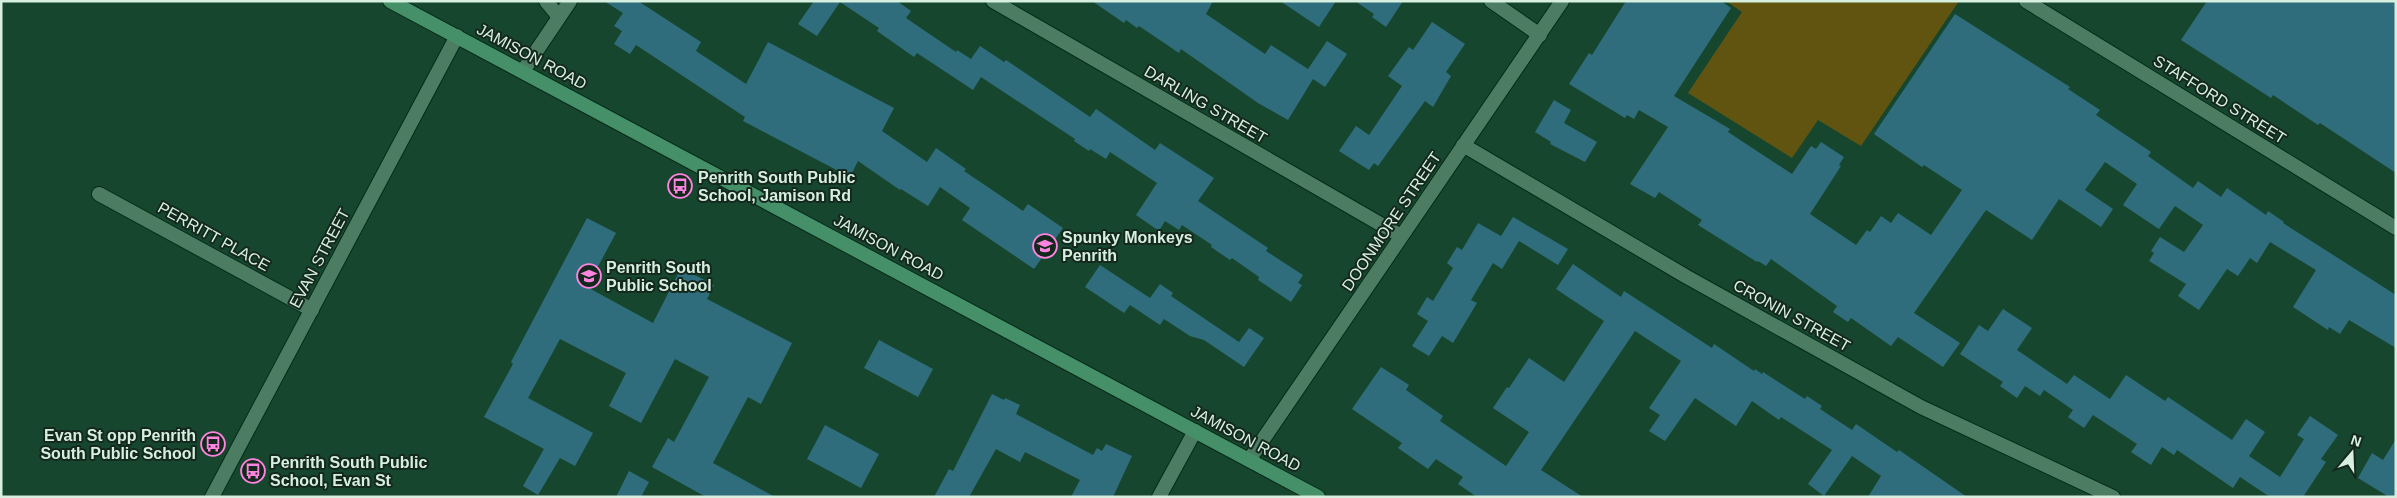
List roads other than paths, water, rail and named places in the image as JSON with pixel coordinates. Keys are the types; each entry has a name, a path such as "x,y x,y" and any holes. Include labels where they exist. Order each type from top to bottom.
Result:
{"main road":[{"name":"JAMISON ROAD","path":"390,1 1318,497"}],"street":[{"path":"546,1 559,17"},
{"path":"523,71 570,1"},
{"name":"DARLING STREET","path":"993,1 1401,236"},
{"path":"1491,1 1540,34"},
{"name":"DOONMORE STREET","path":"1249,460 1562,1"},
{"name":"STAFFORD STREET","path":"2026,1 2396,228"},
{"name":"EVAN STREET","path":"212,497 457,36"},
{"name":"CRONIN STREET","path":"1463,145 1687,277 1921,407 2113,497"},
{"name":"PERRITT PLACE","path":"99,194 312,310"},
{"path":"1159,497 1195,431"}],"place":[{"name":"Penrith South Public School, Jamison Rd","path":"680,186"},
{"name":"Spunky Monkeys Penrith","path":"1045,246"},
{"name":"Penrith South Public School","path":"589,276"},
{"name":"Evan St opp Penrith South Public School","path":"213,444"},
{"name":"Penrith South Public School, Evan St","path":"253,471"}]}
